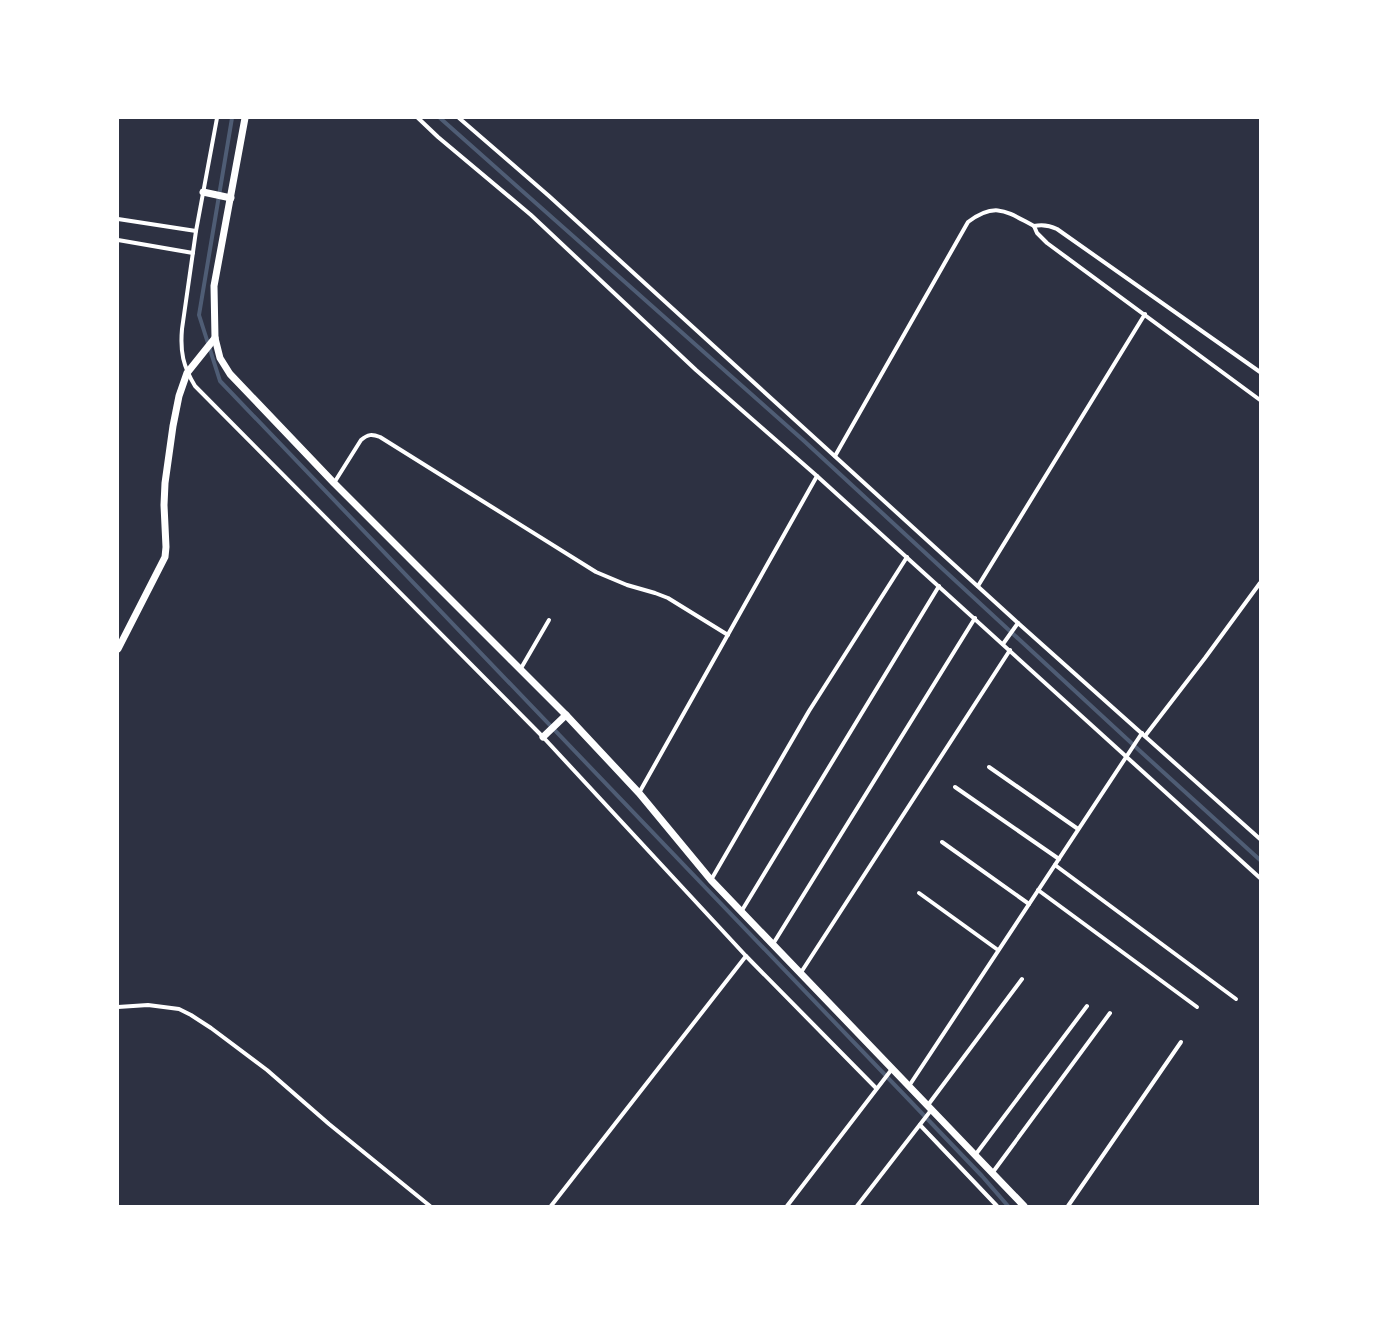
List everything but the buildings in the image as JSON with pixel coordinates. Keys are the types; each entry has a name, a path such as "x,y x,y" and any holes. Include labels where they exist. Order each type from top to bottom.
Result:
{"street":[{"path":"217,118 192,253 181,344 182,358 187,372 195,386 205,398 545,735 746,956 876,1088"},
{"path":"245,118 228,197 214,286 212,340 220,358 230,374 334,483 520,670 639,793 711,880 891,1070 909,1086 976,1154 1024,1206"},
{"path":"418,118 438,137 531,215 696,370 817,476 1004,644 1260,878"},
{"path":"459,118 549,196 1018,623 1260,839"},
{"path":"203,192 228,197"},
{"path":"835,456 968,222 980,213 994,210 1008,212 1034,226 1050,226 1057,229 1260,372"},
{"path":"118,218 196,231"},
{"path":"1034,226 1037,233 1047,244 1145,314 1260,400"},
{"path":"118,240 192,253"},
{"path":"978,586 1145,314"},
{"path":"118,649 165,557 164,505 167,470 179,396 187,372 212,340"},
{"path":"334,483 361,440 366,435 380,437 596,572 626,585 668,598 728,635"},
{"path":"639,793 817,476"},
{"path":"711,880 810,712 907,557"},
{"path":"1145,736 1260,583"},
{"path":"741,912 939,586"},
{"path":"772,944 975,618"},
{"path":"520,670 549,620"},
{"path":"1004,644 1018,623"},
{"path":"800,974 1010,650"},
{"path":"545,735 564,717"},
{"path":"909,1086 1142,733"},
{"path":"989,767 1078,828"},
{"path":"955,787 1059,859"},
{"path":"942,842 1029,904"},
{"path":"1055,865 1236,999"},
{"path":"1038,890 1198,1007"},
{"path":"919,893 998,950"},
{"path":"551,1206 746,956"},
{"path":"857,1206 924,1120 930,1109 1022,979"},
{"path":"118,1007 148,1005 179,1009 198,1019 266,1070 329,1124 430,1206"},
{"path":"976,1154 1087,1006"},
{"path":"993,1172 1110,1013"},
{"path":"1068,1206 1180,1042"},
{"path":"787,1206 891,1070"},
{"path":"920,1125 997,1206"}],"waterway":[{"path":"232,118 199,315 220,381 982,1176 1008,1206"},
{"path":"440,118 803,440 1260,860"}]}
